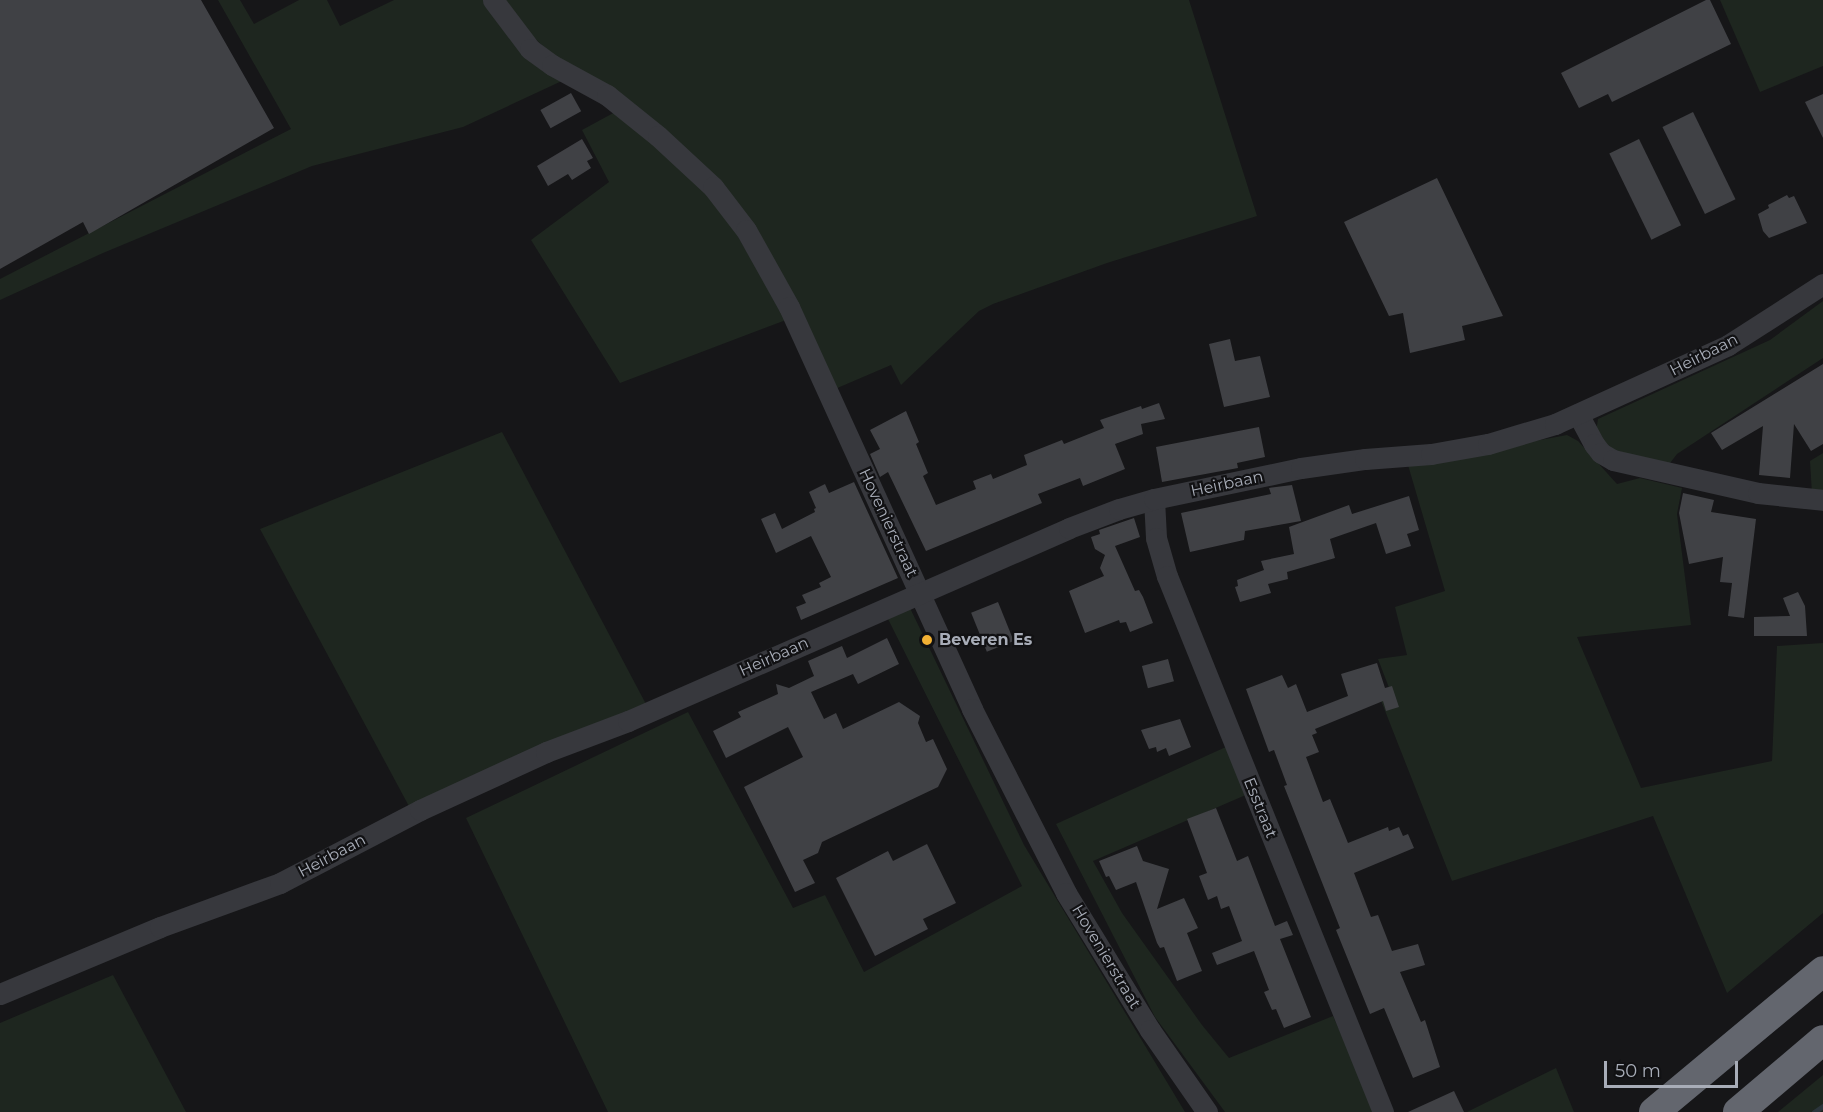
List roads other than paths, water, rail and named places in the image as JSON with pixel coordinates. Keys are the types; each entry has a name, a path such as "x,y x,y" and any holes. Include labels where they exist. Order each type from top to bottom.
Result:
{"highway":[{"path":"1654,1112 1823,971"},
{"path":"1738,1112 1823,1040"}],"street":[{"name":"Hovenierstraat","path":"494,0 530,49 552,65 606,95 658,136 713,187 746,230 789,307 972,709 1066,893 1150,1030 1207,1112"},
{"name":"Heirbaan","path":"0,994 159,927 280,883 420,810 546,752 639,716 920,592 1119,508 1301,468 1365,459 1431,454 1488,444 1555,424 1728,345 1823,284"},
{"path":"1578,414 1594,444 1601,453 1613,460 1758,493 1823,500"},
{"name":"Esstraat","path":"1154,499 1156,538 1167,576 1383,1112"}],"waterway":[{"path":"1814,1112 1823,1106"}],"place":[{"name":"Beveren Es","path":"927,640"}]}
